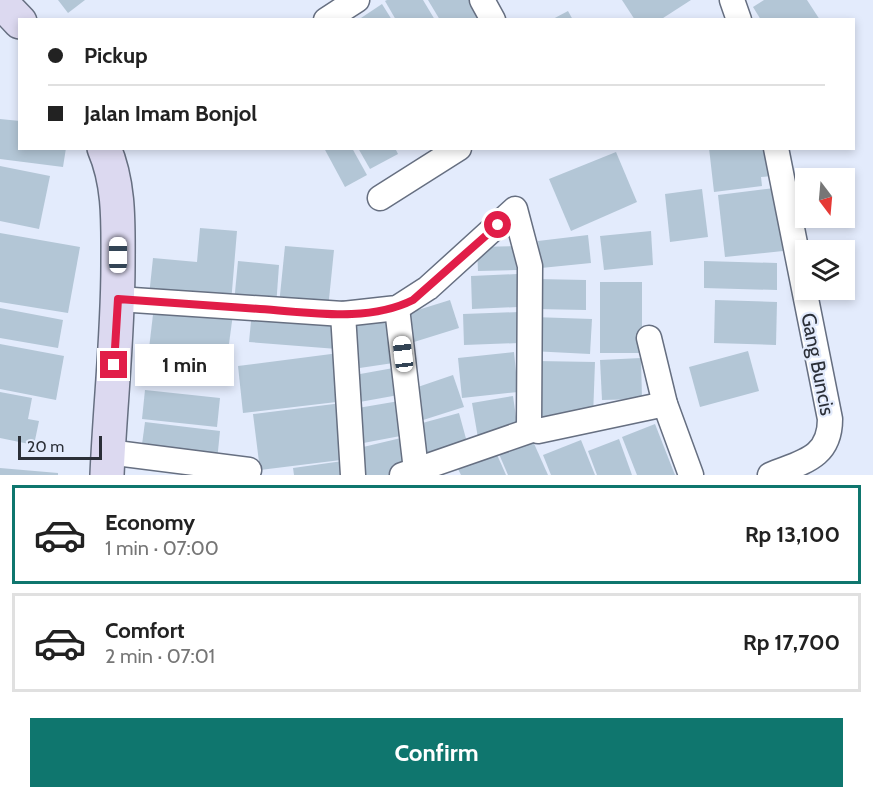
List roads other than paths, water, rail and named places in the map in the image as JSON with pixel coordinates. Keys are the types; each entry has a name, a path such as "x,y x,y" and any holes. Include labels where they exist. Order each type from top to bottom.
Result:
{"street":[{"path":"329,18 357,0"},
{"path":"482,0 492,18"},
{"path":"732,0 738,18"},
{"path":"0,1 18,20"},
{"path":"105,150 111,165 118,210 118,299 108,464 249,470"},
{"path":"380,198 456,150"},
{"name":"Gang Buncis","path":"770,475 818,454 826,446 830,434 830,420 776,150"},
{"path":"118,299 343,315 398,308 428,288 515,209 530,266 527,422 532,430"},
{"path":"398,308 409,472 532,430 538,431 665,404"},
{"path":"343,315 353,475"},
{"path":"649,338 665,404 692,475"}]}
